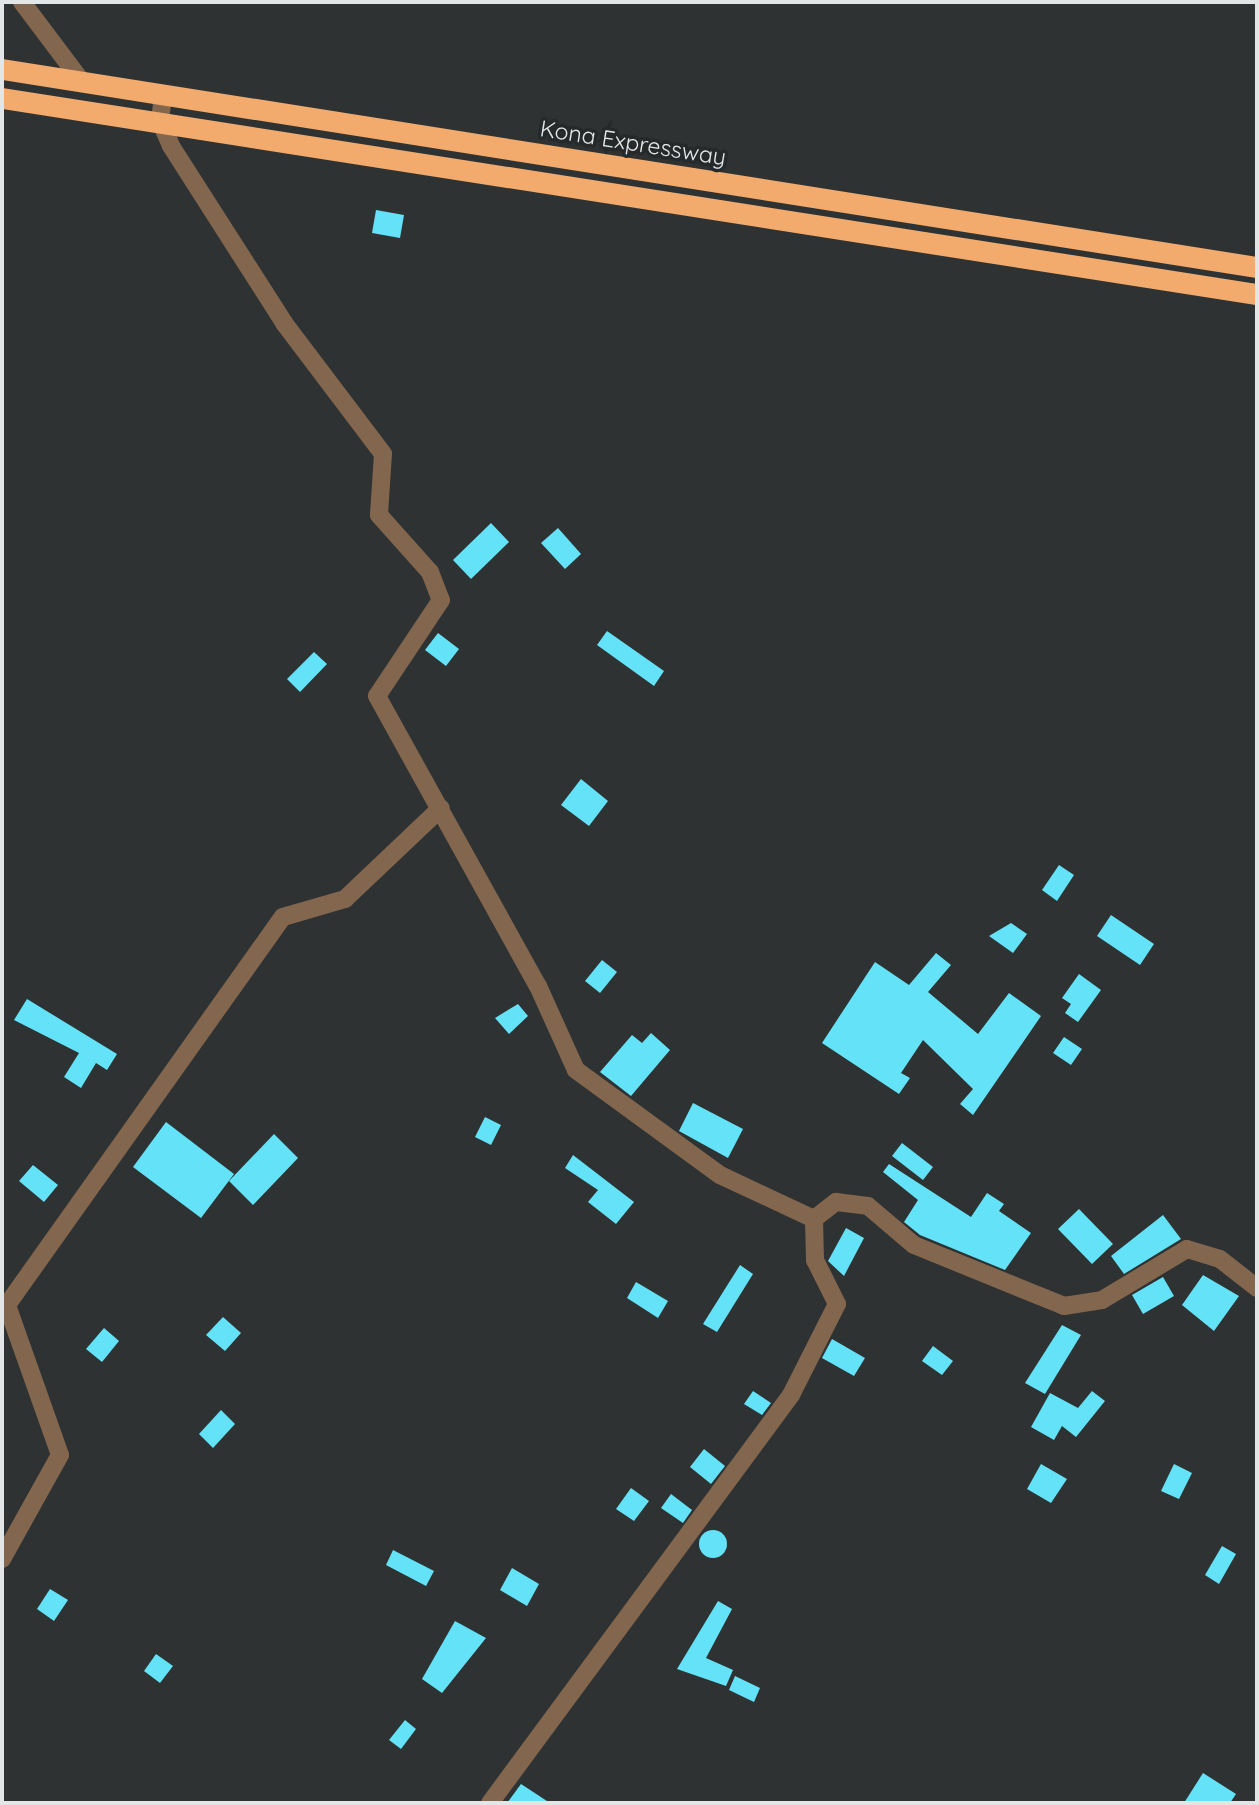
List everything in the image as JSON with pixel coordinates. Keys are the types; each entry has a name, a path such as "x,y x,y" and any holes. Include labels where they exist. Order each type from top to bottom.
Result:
{"highway":[{"name":"Kona Expressway","path":"2,69 1257,267"},
{"path":"2,98 1257,294"}],"street":[{"path":"22,2 82,82"},
{"path":"163,94 160,121 284,323 376,442 384,466 379,515 439,585 436,611 377,696 441,808 576,1070 720,1175 814,1219"},
{"path":"2,1559 60,1455 7,1305 283,916 345,900 441,808"},
{"path":"814,1219 836,1202 868,1206 914,1245 1064,1306 1102,1300 1186,1250 1220,1259 1257,1289"},
{"path":"490,1803 790,1395 837,1304 815,1260 814,1219"}],"building":[{"path":"376,210 404,215 400,238 372,233"},
{"path":"491,523 509,542 471,579 453,560"},
{"path":"558,528 581,554 565,569 541,543"},
{"path":"607,631 664,671 654,686 597,645"},
{"path":"438,633 459,649 446,666 425,650"},
{"path":"314,652 327,664 300,692 287,679"},
{"path":"581,779 608,801 589,826 561,805"},
{"path":"1059,865 1074,875 1057,901 1042,890"},
{"path":"1111,915 1154,944 1140,965 1097,936"},
{"path":"1011,923 1027,934 1013,953 989,936"},
{"path":"936,953 951,965 928,992 978,1034 1009,993 1041,1016 973,1115 960,1104 973,1089 923,1040 901,1073 910,1078 899,1094 822,1043 875,962 909,985"},
{"path":"602,960 617,972 600,993 585,981"},
{"path":"1079,974 1101,990 1078,1022 1065,1013 1071,1004 1062,998"},
{"path":"27,999 117,1054 107,1070 96,1063 81,1088 64,1077 79,1053 14,1020"},
{"path":"518,1004 528,1016 509,1034 495,1018"},
{"path":"651,1033 670,1050 631,1096 600,1072 632,1035 642,1043"},
{"path":"1064,1037 1082,1049 1071,1065 1053,1053"},
{"path":"693,1103 743,1129 728,1158 679,1131"},
{"path":"485,1117 501,1125 491,1145 475,1137"},
{"path":"166,1122 234,1174 201,1218 133,1167"},
{"path":"274,1134 298,1158 253,1205 229,1181"},
{"path":"902,1143 933,1167 923,1180 892,1156"},
{"path":"573,1155 634,1202 616,1224 588,1202 598,1190 565,1168"},
{"path":"889,1164 971,1217 987,1193 1004,1204 999,1211 1031,1233 1005,1270 920,1235 904,1222 918,1200 883,1172"},
{"path":"33,1165 58,1185 44,1202 19,1181"},
{"path":"1079,1209 1113,1244 1092,1264 1058,1229"},
{"path":"1163,1215 1181,1239 1124,1274 1111,1256"},
{"path":"846,1228 864,1238 844,1276 828,1261"},
{"path":"740,1265 753,1274 717,1332 703,1324"},
{"path":"1203,1275 1239,1296 1214,1331 1182,1305"},
{"path":"1163,1277 1174,1296 1143,1314 1132,1295"},
{"path":"636,1282 668,1301 658,1318 627,1298"},
{"path":"223,1317 241,1333 225,1351 206,1335"},
{"path":"1062,1325 1081,1335 1045,1394 1025,1383"},
{"path":"104,1328 119,1341 102,1362 86,1349"},
{"path":"832,1339 865,1358 854,1376 822,1358"},
{"path":"933,1346 953,1361 942,1375 922,1361"},
{"path":"753,1391 771,1403 762,1415 744,1404"},
{"path":"1092,1391 1105,1401 1076,1437 1062,1426 1054,1440 1031,1427 1050,1393 1078,1408"},
{"path":"221,1410 235,1424 213,1448 199,1434"},
{"path":"704,1449 725,1466 711,1484 690,1467"},
{"path":"1041,1464 1067,1479 1051,1503 1027,1489"},
{"path":"1174,1464 1192,1473 1179,1499 1161,1491"},
{"path":"631,1488 649,1501 634,1521 616,1509"},
{"path":"671,1494 692,1510 683,1523 661,1508"},
{"path":"713,1530 723,1534 727,1544 723,1554 713,1558 703,1554 699,1544 703,1534"},
{"path":"1222,1546 1236,1554 1219,1584 1205,1575"},
{"path":"393,1550 434,1571 426,1586 386,1565"},
{"path":"512,1568 539,1584 527,1606 500,1590"},
{"path":"50,1589 68,1600 54,1621 37,1609"},
{"path":"718,1601 732,1609 706,1658 733,1670 726,1686 677,1669"},
{"path":"455,1621 486,1638 442,1693 422,1679"},
{"path":"156,1654 173,1666 160,1683 144,1671"},
{"path":"735,1676 760,1688 754,1702 729,1690"},
{"path":"405,1720 416,1729 401,1749 389,1740"},
{"path":"1203,1773 1236,1794 1230,1803 1184,1803"},
{"path":"521,1784 550,1803 507,1803"}]}
